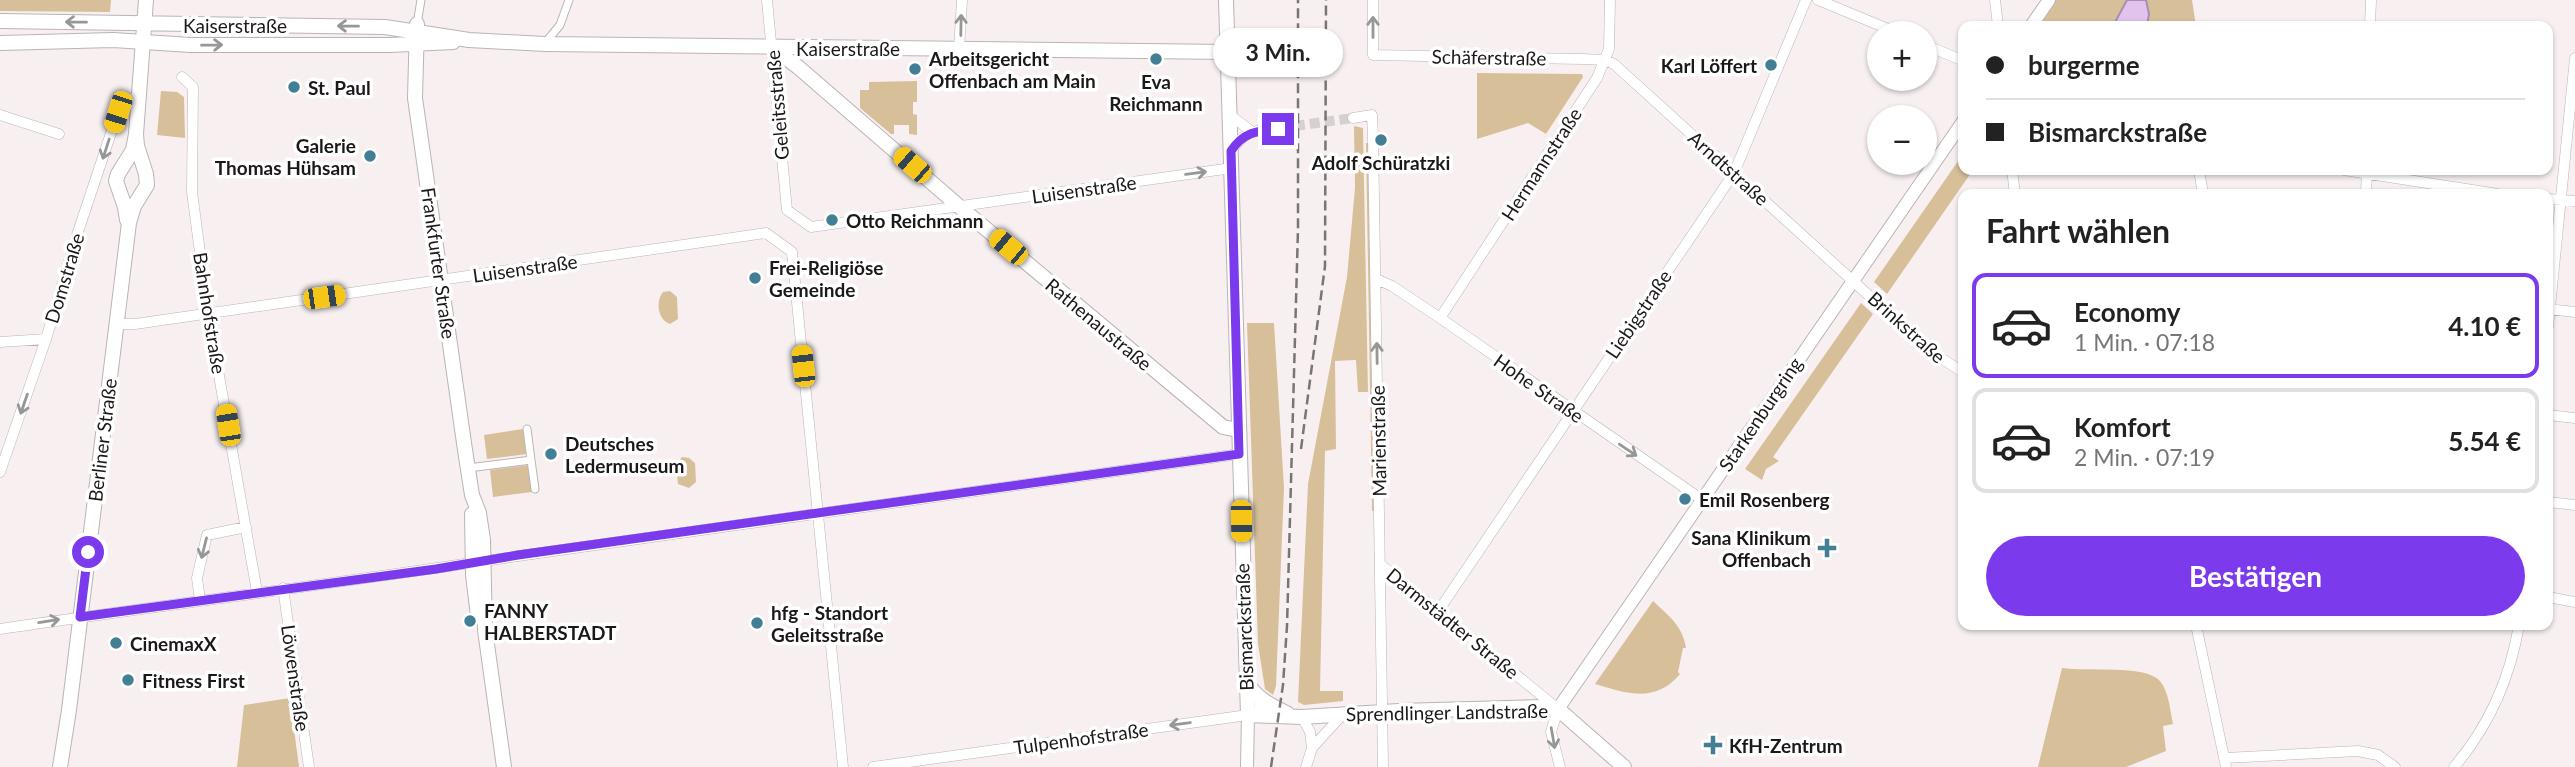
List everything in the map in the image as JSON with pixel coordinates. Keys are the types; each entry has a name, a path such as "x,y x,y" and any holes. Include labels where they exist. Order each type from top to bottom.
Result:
{"main road":[{"name":"Berliner Straße","path":"127,239 125,207 116,181 133,150 136,134 146,0"},
{"name":"Bismarckstraße","path":"1226,0 1248,715"},
{"name":"Kaiserstraße","path":"0,21 385,27 469,40 545,44 1228,52"},
{"path":"319,26 323,35 319,44"},
{"name":"Kaiserstraße","path":"0,43 114,40 191,45 319,44 416,33"},
{"name":"Frankfurter Straße","path":"416,33 415,98 472,495 479,513 477,612 485,630 504,767"},
{"name":"Rathenaustraße","path":"771,47 1223,427 1238,430"},
{"name":"Berliner Straße","path":"60,767 127,239 132,211 147,185 136,134"},
{"path":"1246,682 1264,702 1297,717"},
{"name":"Sprendlinger Landstraße","path":"1248,715 1297,717 1516,706 1558,709 1624,767"}],"street":[{"name":"Frankfurter Straße","path":"416,33 421,0"},
{"path":"545,44 560,26 569,0"},
{"name":"Geleitsstraße","path":"767,0 787,211 811,227"},
{"path":"959,49 962,0"},
{"name":"Schäferstraße","path":"1373,0 1373,55 1605,61"},
{"name":"Hermannstraße","path":"1440,318 1598,78 1609,49 1610,0"},
{"name":"Liebigstraße","path":"1439,610 1734,173 1807,0"},
{"path":"1818,0 1869,21"},
{"path":"1995,0 1997,21"},
{"path":"2034,21 2049,0"},
{"path":"2370,21 2371,0"},
{"path":"1937,50 1958,59"},
{"path":"2553,273 2575,59"},
{"name":"Arndtstraße","path":"1605,61 1617,66 1852,278"},
{"name":"Bahnhofstraße","path":"182,77 192,87 191,183 208,313 257,592"},
{"name":"Domstraße","path":"0,472 46,339 118,112 123,104 140,94"},
{"path":"0,115 59,134"},
{"path":"1230,115 1251,131"},
{"name":"Marienstraße","path":"1353,118 1371,115 1383,767"},
{"path":"1231,151 1241,138 1251,131 1280,128"},
{"name":"Starkenburgring","path":"1558,709 1852,278 1958,128"},
{"name":"Luisenstraße","path":"811,227 1232,168"},
{"path":"2385,175 2468,189"},
{"path":"2553,199 2575,201"},
{"name":"Luisenstraße","path":"117,324 135,324 766,233 792,252 818,514"},
{"name":"Brinkstraße","path":"1852,278 1935,356 1958,369"},
{"name":"Hohe Straße","path":"1376,279 1392,286 1440,318 1701,499"},
{"path":"2553,309 2575,312"},
{"path":"0,342 46,339"},
{"path":"2553,416 2575,418"},
{"path":"527,429 535,489"},
{"path":"0,629 1239,454"},
{"path":"468,468 531,460"},
{"path":"2553,503 2575,505"},
{"path":"818,514 843,767"},
{"path":"200,600 197,578 207,535 246,527"},
{"name":"Darmstädter Straße","path":"1380,564 1558,709"},
{"path":"476,569 481,613 478,612 475,572 476,569"},
{"name":"Löwenstraße","path":"284,588 309,767"},
{"path":"2553,598 2575,602"},
{"path":"2197,630 2226,763 2358,751 2378,755 2395,767"},
{"path":"2455,767 2479,735 2500,695 2512,661 2518,630"},
{"path":"1558,709 1551,732 1560,767"},
{"path":"1306,767 1312,748 1343,713"},
{"name":"Tulpenhofstraße","path":"873,767 1248,715"},
{"name":"Bismarckstraße","path":"1247,767 1248,715"},
{"path":"1297,717 1310,732 1312,748"}],"shaded area":[{"path":"0,0 111,0 110,12 0,11"},
{"path":"2055,0 2192,0 2195,21 2040,21"},
{"path":"2127,0 2146,0 2148,21 2116,21"},
{"path":"1477,73 1582,74 1583,77 1546,134 1528,123 1477,139"},
{"path":"917,81 917,102 913,102 913,114 917,115 917,135 909,134 909,125 894,125 894,134 891,134 860,108 860,90 869,90 869,82"},
{"path":"161,91 177,92 184,97 185,138 157,135"},
{"path":"1354,126 1363,128 1368,392 1358,392 1356,360 1335,361 1336,449 1325,451 1320,691 1343,691 1343,701 1304,705 1298,702 1308,484 1347,277 1355,188"},
{"path":"1366,143 1369,143 1374,511 1372,511"},
{"path":"1958,161 1958,175 1970,175 1887,294 1874,282"},
{"path":"670,291 677,297 678,319 670,324 660,315 659,305 663,292"},
{"path":"1861,303 1873,314 1773,457 1779,461 1766,469 1762,480 1745,469"},
{"path":"1247,323 1274,323 1284,488 1276,686 1273,695 1265,689 1258,644"},
{"path":"523,429 527,454 487,459 484,435"},
{"path":"682,457 695,463 696,482 689,488 678,484 676,464"},
{"path":"529,465 532,492 493,497 490,470"},
{"path":"1653,601 1682,633 1686,648 1683,648 1678,672 1680,674 1671,683 1651,693 1630,693 1595,684"},
{"path":"2062,668 2128,670 2142,672 2160,681 2167,696 2173,724 2163,726 2166,751 2126,767 2038,767"},
{"path":"290,698 299,767 237,767 244,705"}],"tunnel":[{"path":"1280,128 1353,118"}],"railway":[{"path":"1271,767 1283,685 1287,626 1298,229 1298,0"},
{"path":"1301,449 1325,266 1326,0"}],"place":[{"name":"Eva Reichmann","path":"1156,59"},
{"name":"Karl Löffert","path":"1771,65"},
{"name":"Arbeitsgericht Offenbach am Main","path":"915,69"},
{"name":"St. Paul","path":"294,87"},
{"name":"Adolf Schüratzki","path":"1381,140"},
{"name":"Galerie Thomas Hühsam","path":"370,156"},
{"name":"Otto Reichmann","path":"832,220"},
{"name":"Frei-Religiöse Gemeinde","path":"755,278"},
{"name":"Deutsches Ledermuseum","path":"551,454"},
{"name":"Emil Rosenberg","path":"1685,499"},
{"name":"Sana Klinikum Offenbach","path":"1827,548"},
{"name":"FANNY HALBERSTADT","path":"470,621"},
{"name":"hfg - Standort Geleitsstraße","path":"757,623"},
{"name":"CinemaxX","path":"116,643"},
{"name":"Fitness First","path":"128,680"},
{"name":"KfH-Zentrum","path":"1713,745"}],"route":[{"path":"88,552 80,617 458,566 518,555 1239,454 1231,151 1241,138 1251,131 1278,129"}]}
